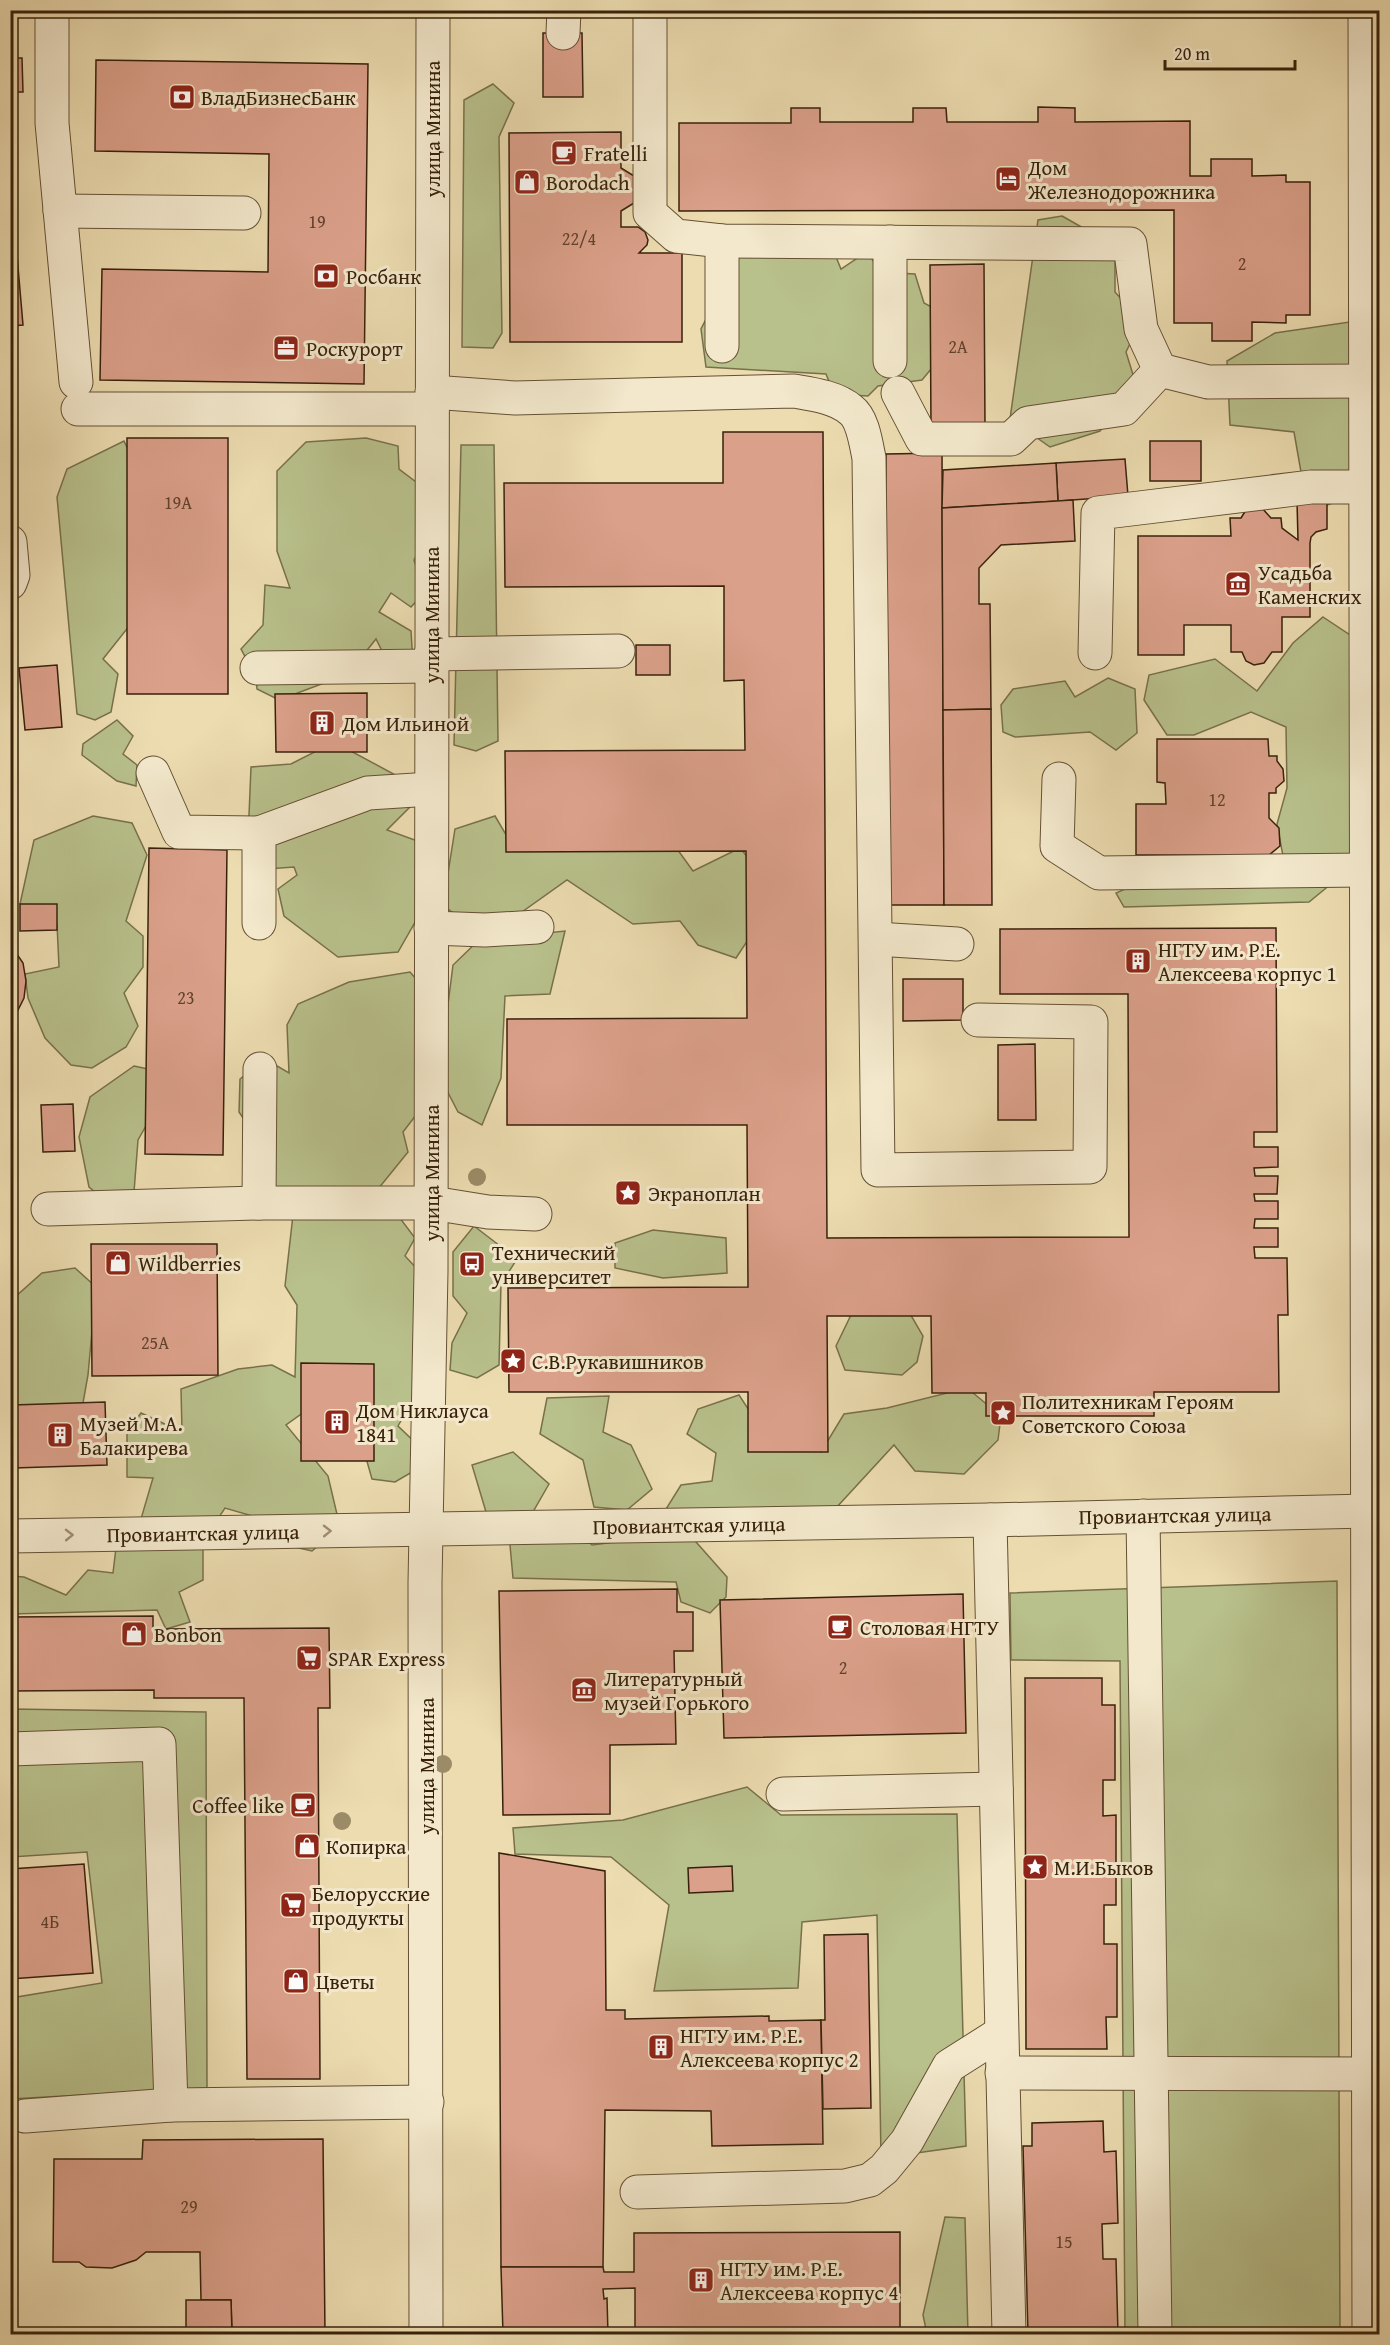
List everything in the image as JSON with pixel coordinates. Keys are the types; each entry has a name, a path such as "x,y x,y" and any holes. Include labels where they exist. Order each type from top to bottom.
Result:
{"street":[{"path":"52,10 52,123 77,396 432,401 794,391 823,396 852,410 870,458 878,1170 1090,1167 1091,1022 978,1020"},
{"name":"улица Минина","path":"426,2334 425,1583 432,1203 433,10"},
{"path":"650,10 650,213 676,236 722,241 1130,244 1141,329 1160,370"},
{"path":"1365,10 1369,2334"},
{"path":"60,211 244,213"},
{"path":"722,241 722,346"},
{"path":"890,242 890,361"},
{"path":"1160,370 1208,382 1366,381"},
{"path":"898,393 922,439 1011,439 1028,423 1124,409 1160,370"},
{"path":"1095,653 1098,513 1311,488 1367,487"},
{"path":"10,542 13,575 10,583"},
{"path":"257,668 618,651"},
{"path":"153,773 179,832 259,833 368,793 431,789"},
{"path":"1059,779 1057,846 1099,873 1367,870"},
{"path":"259,833 259,923"},
{"path":"431,928 485,930 537,927"},
{"path":"876,939 957,944"},
{"path":"259,1203 260,1069"},
{"path":"48,1209 259,1203 432,1203 489,1212 535,1214"},
{"name":"Провиантская улица","path":"10,1536 990,1520 1368,1511"},
{"path":"1143,1516 1155,2334"},
{"path":"990,1520 1009,2334"},
{"path":"10,1749 159,1744 171,2105"},
{"path":"783,1794 996,1789"},
{"path":"637,2192 845,2186 870,2180 884,2169 907,2141 949,2066 1001,2032"},
{"path":"1002,2073 1369,2074"},
{"path":"25,2116 171,2105 426,2102"}],"green space":[{"path":"493,84 514,103 499,137 502,333 493,348 462,347 464,100"},
{"path":"1062,216 1115,246 1115,292 1141,321 1126,352 1135,381 1100,431 1050,447 1010,419 1038,220"},
{"path":"752,230 825,230 841,269 868,251 879,272 915,274 924,303 950,317 946,351 922,380 878,386 868,396 834,394 826,374 706,367 701,329"},
{"path":"1363,320 1355,495 1308,512 1294,432 1230,425 1227,361 1275,333"},
{"path":"366,438 398,446 399,469 428,491 426,536 414,560 424,593 411,607 391,593 379,612 411,631 413,664 389,665 376,639 348,674 279,700 257,689 256,677 241,649 263,625 265,585 290,588 277,551 277,471 306,442"},
{"path":"124,441 150,497 134,620 103,659 118,674 111,712 95,720 77,714 57,497 67,469"},
{"path":"461,445 494,445 498,741 476,751 454,745"},
{"path":"1323,617 1359,641 1353,866 1309,902 1124,907 1116,893 1187,861 1283,856 1277,824 1287,788 1286,727 1251,712 1194,735 1167,735 1144,700 1149,675 1215,659 1257,691 1293,643"},
{"path":"1108,678 1135,689 1137,733 1116,750 1090,732 1015,737 1003,732 1001,705 1013,689 1065,681 1075,697"},
{"path":"117,720 133,736 123,754 137,765 136,786 117,781 82,755 83,744"},
{"path":"334,742 414,785 416,801 387,830 423,843 418,917 398,952 338,957 284,916 278,889 297,875 294,867 266,869 248,840 251,767 291,764"},
{"path":"93,816 132,823 147,855 126,921 143,936 143,967 124,993 138,1026 126,1047 92,1068 71,1065 45,1038 28,998 25,974 59,967 57,924 20,904 34,840"},
{"path":"495,816 512,845 667,835 693,871 740,848 768,882 765,914 736,958 698,945 680,921 633,924 567,880 519,914 461,919 443,905 455,829"},
{"path":"565,931 550,994 505,996 501,1078 482,1125 458,1112 439,1075 453,965 479,940"},
{"path":"410,972 435,1001 433,1093 403,1132 408,1152 378,1189 415,1238 405,1256 420,1272 415,1396 398,1426 423,1450 419,1468 395,1482 372,1479 353,1412 307,1410 286,1425 328,1476 340,1527 312,1551 290,1546 256,1517 225,1508 203,1541 203,1580 179,1592 190,1622 166,1629 157,1610 11,1614 11,1576 24,1577 66,1595 88,1570 113,1573 116,1548 141,1519 153,1478 127,1477 127,1432 141,1413 182,1432 181,1389 238,1369 272,1365 295,1377 297,1305 285,1286 295,1197 266,1183 265,1150 239,1112 240,1079 265,1059 289,1073 287,1025 298,1004 349,982"},
{"path":"134,1066 157,1071 166,1091 138,1140 134,1192 112,1206 89,1187 79,1137 90,1097"},
{"path":"474,1226 517,1259 501,1284 499,1365 477,1378 450,1370 452,1343 467,1313 453,1296 453,1252"},
{"path":"653,1230 726,1238 727,1273 663,1278 615,1268 615,1243"},
{"path":"75,1268 96,1287 88,1375 83,1403 21,1418 11,1411 10,1320 14,1298 42,1273"},
{"path":"905,1305 923,1336 917,1362 902,1375 845,1370 836,1346 851,1315"},
{"path":"967,1388 1001,1416 998,1440 964,1474 915,1471 894,1445 824,1521 689,1534 727,1577 726,1597 710,1613 681,1602 676,1582 513,1578 509,1534 489,1522 472,1465 513,1452 549,1484 533,1512 578,1532 592,1545 648,1538 681,1485 712,1481 716,1453 687,1434 698,1409 739,1395 754,1418 821,1452 844,1414 887,1408"},
{"path":"609,1396 603,1432 631,1445 652,1489 627,1510 594,1507 583,1460 540,1434 547,1398"},
{"path":"1337,1581 1340,2334 1125,2334 1120,1661 1011,1660 1010,1593"},
{"path":"11,1709 206,1712 207,2088 11,2099 11,1998 102,1983 87,1852 11,1857"},
{"path":"747,1787 781,1815 957,1814 966,2146 881,2158 877,1915 802,1922 798,1988 654,1991 669,1905 611,1857 515,1854 513,1828 623,1820"},
{"path":"945,2217 965,2218 968,2334 927,2334 923,2315"}],"building":[{"path":"543,33 582,33 583,97 543,97"},
{"path":"10,58 22,58 23,92 10,92"},
{"path":"96,60 368,64 364,384 100,380 102,269 268,272 269,154 95,151"},
{"path":"1038,107 1075,108 1075,122 1190,121 1190,176 1211,176 1211,159 1252,159 1252,176 1286,175 1286,182 1310,182 1310,315 1286,315 1286,323 1252,322 1252,341 1212,341 1212,323 1174,323 1174,210 679,211 679,123 791,123 791,108 820,108 820,122 913,122 913,108 946,108 947,122 1038,122"},
{"path":"621,132 621,168 634,176 634,203 621,211 621,227 638,227 645,232 647,245 639,253 682,253 682,342 510,342 509,133"},
{"path":"10,174 23,325 10,326"},
{"path":"984,264 985,427 931,427 930,265"},
{"name":"НГТУ им. Р.Е. Алексеева корпус 1","path":"723,432 823,432 827,1238 1129,1237 1128,994 1000,994 1000,929 1276,928 1277,1132 1254,1132 1254,1147 1278,1147 1278,1167 1254,1168 1255,1176 1278,1176 1277,1194 1254,1194 1255,1201 1278,1201 1278,1219 1255,1219 1254,1228 1278,1228 1278,1247 1254,1247 1255,1258 1287,1258 1288,1315 1278,1315 1279,1392 1154,1392 1154,1416 986,1416 986,1393 932,1393 931,1316 827,1316 828,1452 748,1452 748,1392 509,1392 508,1288 748,1287 747,1125 507,1125 507,1019 747,1018 746,851 506,852 505,751 745,750 744,680 724,681 724,586 505,587 504,483 723,483"},
{"path":"127,438 228,438 228,694 127,694"},
{"path":"1150,441 1201,441 1201,481 1150,481"},
{"path":"942,453 944,905 882,905 886,454"},
{"path":"1125,459 1128,496 1058,501 1056,463"},
{"path":"1056,463 1058,501 942,508 943,470"},
{"path":"1073,500 1075,541 1001,545 979,568 979,604 990,604 991,709 943,710 942,508"},
{"path":"1327,500 1327,529 1316,532 1311,537 1310,543 1310,617 1282,617 1282,652 1272,652 1264,663 1254,665 1246,661 1242,652 1231,652 1231,625 1184,625 1184,655 1138,655 1138,536 1231,536 1230,518 1241,518 1246,510 1261,507 1271,518 1281,518 1282,528 1298,540 1297,501"},
{"path":"636,645 670,645 670,675 636,675"},
{"path":"57,665 62,727 25,730 19,668"},
{"name":"Дом Ильиной","path":"367,693 367,752 276,752 275,694"},
{"path":"991,709 992,905 944,905 943,710"},
{"path":"1157,739 1268,739 1269,756 1277,756 1277,761 1283,769 1284,781 1276,788 1276,793 1269,793 1269,818 1279,828 1280,846 1269,855 1136,855 1136,804 1166,804 1165,783 1157,782"},
{"path":"149,848 227,850 223,1155 145,1154"},
{"path":"20,904 57,904 57,930 20,931"},
{"path":"10,944 23,963 26,981 24,998 16,1014 10,1020"},
{"path":"903,979 963,979 963,1020 903,1021"},
{"path":"1035,1044 1036,1120 998,1120 998,1045"},
{"path":"73,1104 75,1151 43,1152 41,1105"},
{"path":"91,1244 217,1244 218,1375 92,1376"},
{"name":"Дом Никлауса 1841","path":"301,1363 374,1364 374,1461 301,1461"},
{"name":"Музей М.А. Балакирева","path":"105,1402 107,1465 14,1468 13,1405"},
{"path":"677,1589 677,1612 693,1612 693,1651 674,1651 676,1744 610,1745 610,1814 503,1815 499,1591"},
{"path":"963,1594 966,1733 724,1738 720,1600"},
{"path":"153,1616 153,1629 329,1628 330,1708 318,1708 320,2079 247,2079 244,1698 154,1698 154,1690 10,1691 10,1617"},
{"path":"1025,1678 1102,1678 1102,1705 1115,1705 1115,1780 1103,1780 1103,1816 1116,1815 1116,1905 1104,1905 1104,1944 1117,1944 1117,2017 1106,2017 1107,2049 1026,2049"},
{"name":"НГТУ им. Р.Е. Алексеева корпус 2","path":"499,1853 605,1871 606,2010 625,2010 625,2019 769,2016 769,2021 821,2020 823,2144 712,2146 711,2111 605,2110 603,2267 501,2267"},
{"path":"84,1864 93,1973 10,1979 10,1869"},
{"path":"732,1866 733,1891 689,1893 688,1868"},
{"path":"868,1934 871,2108 823,2109 821,2020 825,2020 824,1935"},
{"path":"1103,2121 1104,2152 1116,2151 1118,2223 1102,2224 1103,2259 1116,2259 1118,2334 1028,2334 1023,2146 1032,2146 1032,2123"},
{"path":"323,2139 325,2334 232,2334 231,2300 201,2300 200,2252 146,2252 136,2260 112,2268 86,2267 79,2262 53,2262 54,2159 142,2159 143,2140"},
{"name":"НГТУ им. Р.Е. Алексеева корпус 4","path":"900,2232 900,2334 635,2334 635,2288 603,2289 604,2299 607,2298 608,2334 503,2334 501,2267 603,2267 604,2272 634,2272 634,2233"},
{"path":"10,2260 14,2334 10,2334"},
{"path":"186,2300 231,2300 232,2334 186,2334"}],"place":[{"name":"ВладБизнесБанк","path":"182,97"},
{"name":"Fratelli","path":"564,153"},
{"name":"Дом Железнодорожника","path":"1008,179"},
{"name":"Borodach","path":"527,182"},
{"name":"Росбанк","path":"326,276"},
{"name":"Роскурорт","path":"286,348"},
{"name":"Усадьба Каменских","path":"1238,584"},
{"name":"Дом Ильиной","path":"322,723"},
{"name":"НГТУ им. Р.Е. Алексеева корпус 1","path":"1138,961"},
{"name":"Экраноплан","path":"628,1193"},
{"name":"Wildberries","path":"118,1263"},
{"name":"Технический университет","path":"472,1264"},
{"name":"С.В.Рукавишников","path":"513,1361"},
{"name":"Политехникам Героям Советского Союза","path":"1003,1413"},
{"name":"Дом Никлауса 1841","path":"337,1422"},
{"name":"Музей М.А. Балакирева","path":"60,1435"},
{"name":"Столовая НГТУ","path":"840,1627"},
{"name":"Bonbon","path":"134,1634"},
{"name":"SPAR Express","path":"309,1658"},
{"name":"Литературный музей Горького","path":"584,1690"},
{"name":"Coffee like","path":"303,1805"},
{"name":"Копирка","path":"307,1846"},
{"name":"М.И.Быков","path":"1035,1867"},
{"name":"Белорусские продукты","path":"293,1905"},
{"name":"Цветы","path":"296,1981"},
{"name":"НГТУ им. Р.Е. Алексеева корпус 2","path":"661,2047"},
{"name":"НГТУ им. Р.Е. Алексеева корпус 4","path":"701,2280"}]}
